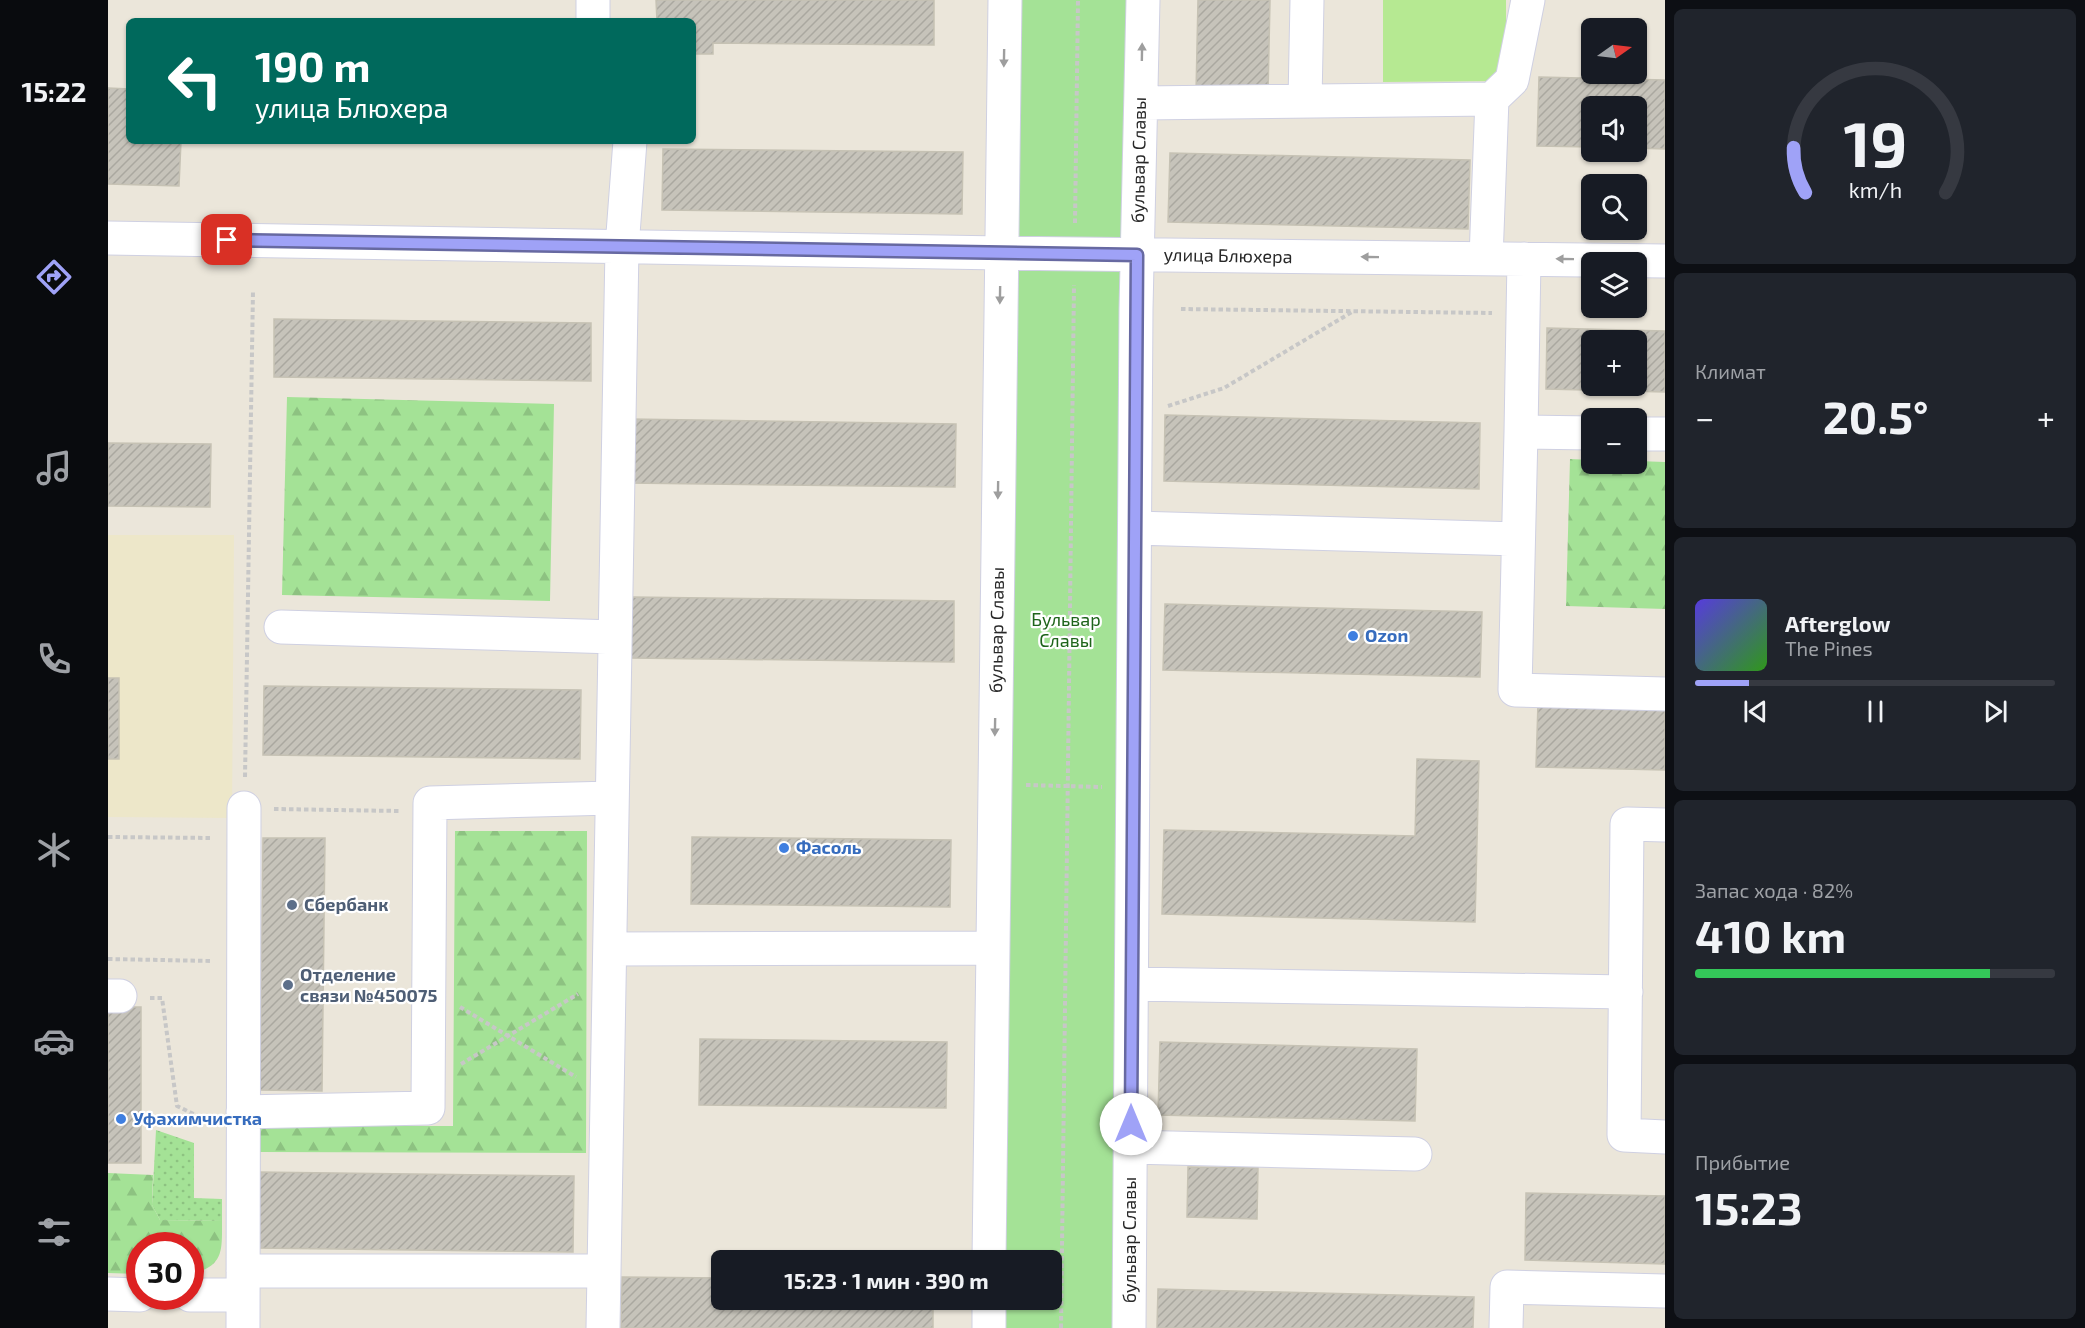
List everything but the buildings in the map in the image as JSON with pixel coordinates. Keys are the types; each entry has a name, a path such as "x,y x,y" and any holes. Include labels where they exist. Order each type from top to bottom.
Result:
{"street":[{"path":"593,0 593,18"},
{"name":"бульвар Славы","path":"990,1250 1005,0"},
{"name":"бульвар Славы","path":"1129,1328 1137,255 1143,0"},
{"path":"1305,101 1307,0"},
{"path":"1141,103 1492,99 1512,80 1528,0"},
{"path":"1486,259 1492,99"},
{"path":"603,1328 622,247 630,144"},
{"name":"улица Блюхера","path":"108,238 1001,253 1665,261"},
{"path":"1524,259 1515,690 1665,694"},
{"path":"1521,432 1581,433"},
{"path":"1647,434 1665,434"},
{"path":"1135,528 1518,539"},
{"path":"281,627 615,638"},
{"path":"243,1125 428,1108 429,803 612,798"},
{"path":"243,1328 244,824"},
{"path":"1665,825 1627,824 1624,1135 1665,1137"},
{"path":"610,962 993,948"},
{"path":"1132,984 1626,993"},
{"path":"1130,1147 1415,1154"},
{"path":"204,1292 243,1283 604,1271"},
{"path":"1506,1328 1507,1287 1665,1291"},
{"path":"108,1294 126,1294"},
{"path":"989,1310 989,1328"}],"path":[{"path":"1061,1328 1078,0"},
{"path":"1181,309 1502,313"},
{"path":"1164,407 1224,388 1353,311"},
{"path":"995,783 1133,788"},
{"path":"108,837 244,824"},
{"path":"108,959 244,962"},
{"path":"428,1084 508,1036 610,962"},
{"path":"428,987 607,1096"},
{"path":"114,996 162,998 177,1106 243,1125"}],"shaded area":[{"path":"108,535 234,535 232,818 108,817"}],"green space":[{"name":"Бульвар Славы","path":"1013,0 1135,0 1118,1328 996,1328 997,1310 1062,1310 1062,1250 997,1250"},
{"path":"1383,0 1506,0 1506,81 1383,82"},
{"path":"287,397 554,404 550,601 282,595"},
{"path":"1570,459 1581,460 1581,474 1647,474 1647,461 1665,462 1665,609 1566,606"},
{"path":"455,831 587,831 586,1153 259,1152 259,1126 453,1126"},
{"path":"156,1130 194,1143 194,1198 222,1199 222,1221 160,1220 152,1205"},
{"path":"108,1173 153,1175 152,1205 160,1220 222,1221 219,1256 210,1267 204,1270 204,1232 126,1232 126,1274 108,1273"}],"place":[{"name":"Ozon","path":"1353,636"},
{"name":"Фасоль","path":"784,848"},
{"name":"Сбербанк","path":"292,905"},
{"name":"Отделение связи №450075","path":"288,985"},
{"name":"Уфахимчистка","path":"121,1119"}],"route":[{"path":"227,240 1137,255 1131,1124"}]}
